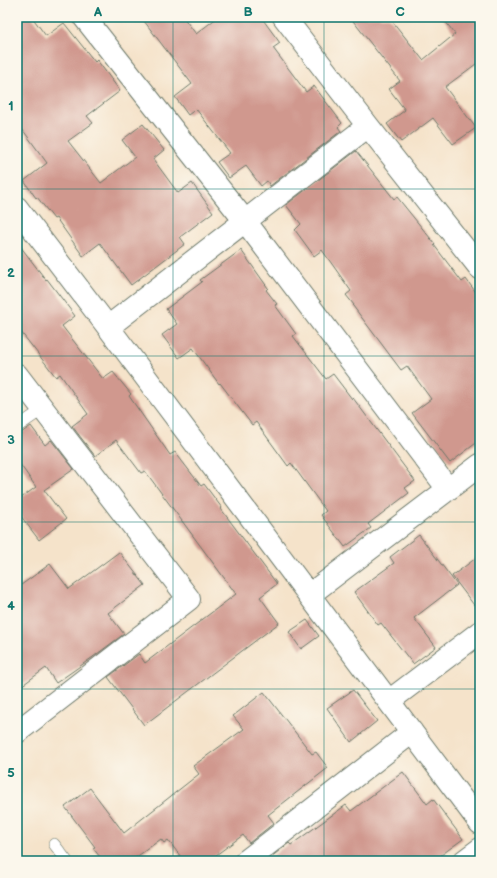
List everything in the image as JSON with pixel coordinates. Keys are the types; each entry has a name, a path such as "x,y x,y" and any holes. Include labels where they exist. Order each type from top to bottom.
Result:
{"street":[{"path":"84,17 244,221 448,489"},
{"path":"284,17 480,268"},
{"path":"108,326 368,126"},
{"path":"17,208 108,326 388,701 479,820"},
{"path":"17,375 189,599 17,732"},
{"path":"309,595 480,465"},
{"path":"388,701 480,632"},
{"path":"246,861 412,732"},
{"path":"464,861 480,849"}],"lane":[{"path":"17,427 43,409"},
{"path":"54,844 67,861"}],"building":[{"path":"17,17 32,17 46,36 64,23 95,62 97,60 120,91 87,116 93,123 68,141 101,183 135,157 122,140 143,124 164,150 153,159 178,193 192,183 213,212 180,237 185,244 131,285 100,243 83,256 56,218 54,219 24,181 47,163 17,122"},
{"path":"141,17 183,17 196,34 218,17 261,17 280,43 273,48 306,92 314,86 342,123 338,127 341,131 270,186 267,181 261,186 246,166 229,178 217,162 230,153 196,109 188,115 175,97 192,84"},
{"path":"350,17 389,17 423,60 455,34 442,17 480,17 480,61 445,87 476,128 453,144 433,118 401,142 387,124 405,110 389,89 400,81"},
{"path":"356,151 394,199 397,197 435,244 434,245 462,282 466,279 480,298 480,440 450,463 412,413 431,399 407,366 401,370 353,306 354,305 346,295 351,291 322,250 314,256 295,230 301,224 286,205"},
{"path":"17,242 75,316 62,326 103,379 113,372 131,394 129,396 170,455 175,452 201,486 204,484 277,584 260,597 279,623 144,725 108,677 139,654 145,663 236,594 145,471 141,473 116,440 95,456 72,426 88,414 60,374 56,377 17,327"},
{"path":"241,250 268,288 266,290 277,304 275,305 296,334 293,336 326,379 333,374 352,399 353,398 415,481 405,488 409,493 368,524 371,528 345,547 321,515 326,511 291,463 288,466 256,422 252,425 220,383 219,384 193,348 179,358 162,335 177,324 166,309 202,282 200,280"},
{"path":"17,407 23,415 17,418"},
{"path":"31,426 45,445 51,440 74,469 44,490 66,519 39,540 17,511 17,501 36,487 17,460 17,434"},
{"path":"419,535 457,585 414,618 436,647 413,664 381,623 378,625 354,592 394,563 390,557"},
{"path":"119,552 145,585 108,613 124,634 56,683 46,668 17,689 17,588 50,564 69,589"},
{"path":"480,555 480,613 452,576"},
{"path":"307,620 319,636 301,649 289,632"},
{"path":"353,690 377,721 351,742 327,708"},
{"path":"264,692 312,754 316,752 328,768 268,815 274,823 249,843 243,835 208,861 184,861 168,840 164,843 161,839 131,861 103,861 93,848 95,847 65,807 90,788 124,833 199,774 193,766 244,729 233,716"},
{"path":"403,772 427,804 433,799 463,839 433,861 266,861 289,843 291,845 346,805 351,811"}]}
